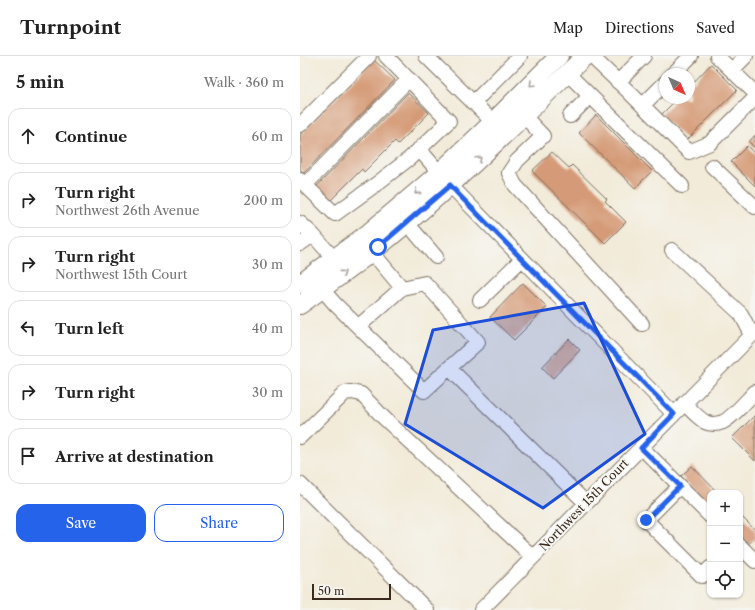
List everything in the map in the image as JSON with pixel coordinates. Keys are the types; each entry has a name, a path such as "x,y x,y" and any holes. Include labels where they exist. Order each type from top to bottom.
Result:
{"main road":[{"path":"300,284 367,234 445,179 524,116 585,56"},
{"path":"300,305 372,252 407,223 493,122 556,57"}],"street":[{"path":"300,125 369,56"},
{"path":"386,56 409,79 449,121 410,158 376,185 335,214 302,182 409,79"},
{"path":"426,56 493,122"},
{"path":"473,103 520,56"},
{"path":"591,56 643,105 689,152 710,143 755,98"},
{"path":"618,82 644,56"},
{"path":"680,68 691,56"},
{"path":"718,56 755,93"},
{"path":"732,70 746,56"},
{"path":"567,73 682,186"},
{"path":"643,105 659,89"},
{"path":"570,116 590,96"},
{"path":"524,116 543,136 517,161 509,172 515,185 642,324"},
{"path":"419,149 445,179 674,414"},
{"path":"712,166 755,207"},
{"path":"300,223 313,235 333,259"},
{"path":"407,223 436,256"},
{"path":"300,244 313,235"},
{"path":"672,250 741,314 753,334"},
{"path":"372,252 402,288"},
{"path":"480,300 522,259"},
{"path":"322,289 335,304 359,326 424,392 478,342 425,283 402,288 359,326"},
{"name":"Northwest 15th Court","path":"481,610 753,334"},
{"path":"449,368 586,503"},
{"path":"300,437 345,393 351,392 361,394 533,557"},
{"path":"684,403 705,421 709,423 719,423 727,419 755,392"},
{"path":"641,448 707,513"},
{"path":"300,484 427,610"},
{"path":"680,486 646,520 702,576 707,571"},
{"path":"743,549 755,561"}],"highlighted area":[{"path":"584,303 645,434 543,508 405,424 433,330"}],"building":[{"path":"374,60 395,80 304,173 300,169 300,135"},
{"path":"711,64 737,90 687,140 661,115 672,104 695,104 695,81"},
{"path":"408,93 429,113 398,144 395,141 364,172 362,169 331,200 317,186"},
{"path":"596,115 652,171 635,188 579,133"},
{"path":"755,135 755,148 749,142"},
{"path":"747,146 755,154 755,186 731,162"},
{"path":"552,152 569,168 572,165 607,199 605,201 626,222 605,243 532,171"},
{"path":"523,283 547,307 514,340 490,317"},
{"path":"569,339 580,350 553,378 542,367"},
{"path":"755,415 755,461 732,438"},
{"path":"692,466 715,490 707,490 707,503 681,476"},
{"path":"743,518 755,530 755,538 748,544 743,539"}],"route":[{"path":"378,247 450,185 674,414 641,448 680,486 646,520"}]}
